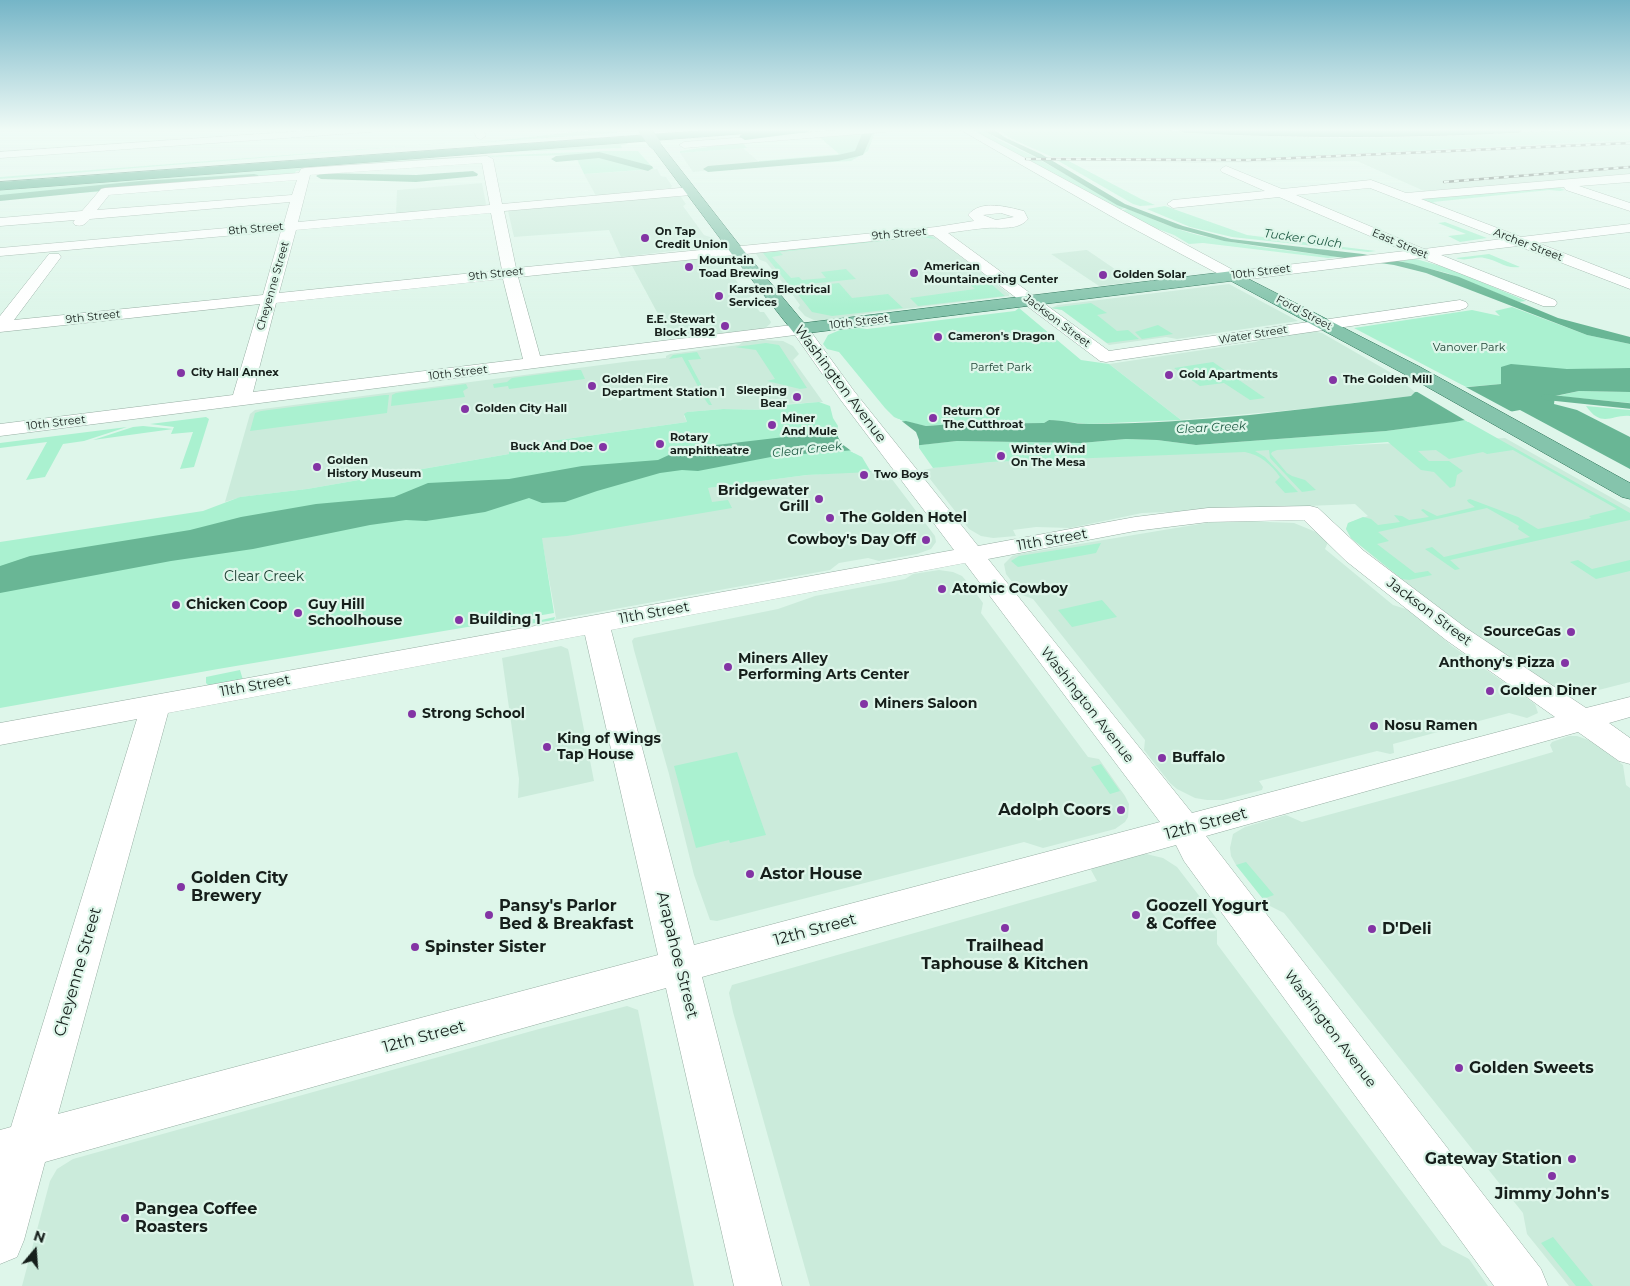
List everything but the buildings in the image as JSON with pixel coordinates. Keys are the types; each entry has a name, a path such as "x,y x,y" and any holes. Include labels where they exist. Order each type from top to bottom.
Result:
{"main road":[{"name":"Washington Avenue","path":"689,189 735,250 800,329"},
{"name":"10th Street","path":"800,329 1233,276"},
{"name":"Ford Street","path":"1233,276 1326,324 1630,492"}],"street":[{"path":"0,327 105,192 138,189"},
{"name":"Cheyenne Street","path":"241,400 300,189"},
{"path":"494,189 510,273 533,363"},
{"name":"Ford Street","path":"1072,189 1233,276"},
{"name":"East Street","path":"1272,189 1422,253 1549,303"},
{"name":"Archer Street","path":"1282,193 1321,189"},
{"name":"Archer Street","path":"1384,189 1630,284"},
{"path":"1402,196 1485,189"},
{"path":"1575,189 1630,207"},
{"name":"8th Street","path":"0,252 57,252 290,226 691,192"},
{"path":"1173,204 1282,193"},
{"path":"0,222 298,198"},
{"name":"9th Street","path":"0,327 510,273 936,231 991,223"},
{"name":"10th Street","path":"1233,276 1630,228"},
{"name":"Jackson Street","path":"936,231 1106,357"},
{"name":"Water Street","path":"1106,357 1460,305"},
{"name":"10th Street","path":"0,430 800,329"},
{"name":"Washington Avenue","path":"800,329 902,467 1184,830 1196,851 1524,1286"},
{"name":"Jackson Street","path":"1310,513 1355,556 1456,634 1630,753"},
{"name":"11th Street","path":"0,734 970,554 1165,520 1208,515 1310,513"},
{"name":"Arapahoe Street","path":"596,623 758,1286"},
{"name":"Cheyenne Street","path":"0,1240 14,1149 156,704"},
{"name":"12th Street","path":"14,1149 1630,707"}],"shaded area":[{"path":"483,189 486,204 485,206 396,214 397,190"},
{"path":"592,189 662,189 596,196"},
{"path":"1420,189 1451,189 1424,191"},
{"path":"672,196 681,197 686,204 683,206 704,235 710,237 714,244 713,246 707,249 698,248 621,257 609,230 514,237 508,211"},
{"path":"931,233 1009,294 1009,296 855,315 852,318 816,321 805,316 798,308 800,305 792,294 786,293 780,286 782,282 766,262 760,260 756,254 758,252"},
{"path":"1087,250 1134,282 1099,286 1051,254"},
{"path":"714,255 722,257 721,259 743,290 749,290 752,295 749,298 760,312 764,312 771,322 770,324 764,329 671,338 631,264"},
{"path":"1229,284 1298,321 1177,339 1166,337 1109,345 1062,310 1051,308 1058,305"},
{"path":"1311,331 1322,333 1407,382 1404,383 1415,392 1411,396 1313,408 1181,420 1109,364 1256,342 1266,337"},
{"path":"764,340 783,341 793,346 799,354 793,360 823,402 786,404 769,410 723,409 687,412 684,416 687,422 509,447 509,454 307,489 241,497 225,502 250,414 255,410 666,358 670,354"},
{"path":"1505,438 1630,508 1630,682 1579,695 1568,694 1550,688 1432,605 1351,538 1346,529 1348,523 1368,516 1355,504 1142,513 1070,528 1036,527 1013,530 1016,536 993,538 981,536 969,529 923,470 950,465 991,462"},
{"path":"885,470 935,536 936,542 931,549 917,554 879,561 868,558 839,563 830,570 554,620 556,618 541,535 707,488 807,475"},
{"path":"1242,521 1294,523 1316,532 1328,542 1325,549 1393,605 1409,610 1452,646 1535,704 1538,713 1527,718 1509,713 1393,744 1394,753 1377,751 1259,781 1263,787 1262,790 1223,800 1195,798 1177,789 1144,750 1145,740 1033,599 1022,595 1006,574 1004,564 1012,556 1019,554 1206,523"},
{"path":"939,570 953,572 962,576 970,585 983,603 981,613 1088,757 1099,759 1129,804 1128,817 1125,822 1115,829 1043,848 1024,842 717,921 710,920 694,875 669,774 632,641 634,638 778,609 815,596 905,579 913,574"},
{"path":"561,646 568,649 569,653 594,781 518,798 519,779 502,658"},
{"path":"1569,736 1577,736 1594,742 1623,765 1626,785 1630,788 1630,1286 1569,1286 1527,1234 1523,1213 1284,913 1268,905 1236,865 1231,856 1230,848 1233,834 1245,827 1286,815 1302,822 1464,778 1553,752 1550,745 1552,742"},
{"path":"1142,853 1163,858 1177,867 1217,919 1217,944 1442,1245 1469,1259 1488,1286 810,1286 733,1012 729,993 732,985 1097,881 1091,870 1095,863"},
{"path":"627,1006 638,1010 694,1286 22,1286 50,1181 57,1169 73,1159"}],"green space":[{"path":"0,189 133,189 0,199"},
{"path":"1079,189 1092,189 1126,208 1116,210"},
{"path":"1107,189 1122,189 1155,205 1140,206"},
{"path":"1532,189 1565,190 1433,202 1438,205 1416,198"},
{"path":"1165,206 1247,235 1376,251 1368,252 1232,237 1190,227 1147,209"},
{"path":"1128,209 1171,227 1215,239 1339,257 1328,258 1203,243 1189,244 1174,235 1134,220 1118,211"},
{"path":"1445,222 1487,238 1460,242 1448,236 1466,234 1438,223"},
{"path":"929,235 936,239 920,237 780,252 783,255 772,257 791,278 799,277 802,280 826,278 821,272 846,269 856,279 790,286 763,253"},
{"path":"1489,254 1520,267 1505,266 1484,258 1456,258"},
{"path":"1416,259 1451,269 1526,301 1519,302 1447,273 1399,261"},
{"path":"984,278 1005,296 918,306 910,298 975,289 966,281"},
{"path":"839,283 852,298 888,294 903,308 832,316 812,312 793,288"},
{"path":"1091,303 1107,313 1097,315 1117,331 1128,330 1139,339 1107,343 1062,310 1051,308"},
{"name":"Vanover Park","path":"1512,307 1587,335 1630,344 1630,368 1501,371 1501,384 1466,387 1354,328 1472,310 1500,316 1495,311"},
{"name":"Parfet Park","path":"1019,308 1081,360 1109,364 1181,420 1087,424 1049,420 1044,423 926,426 894,417 839,352 827,349 823,344 828,335 840,330 867,329 1015,311"},
{"path":"1158,325 1173,334 1142,339 1135,332"},
{"path":"766,343 779,345 807,388 800,389 767,381 775,379 756,350 735,347"},
{"path":"697,352 701,359 688,360 712,405 709,405 706,401 682,357 669,359 673,355"},
{"path":"1213,362 1265,398 1250,400 1224,383 1200,386 1174,368"},
{"path":"581,370 585,379 509,389 508,386 494,388 493,384 507,382 512,378"},
{"path":"466,384 468,388 463,391 465,397 391,406 392,395 396,393"},
{"path":"1579,391 1630,392 1630,403 1557,396"},
{"path":"389,395 387,413 250,431 255,413 261,411"},
{"name":"Clear Creek","path":"819,402 830,406 833,418 838,426 837,430 850,451 862,457 871,472 807,475 708,488 712,502 728,500 732,508 567,536 542,538 554,613 525,618 541,620 555,617 554,620 511,627 509,620 0,708 0,542 203,511 240,497 307,489 509,454 509,447 687,422 684,414 687,412 723,409 769,410 771,406"},
{"path":"1586,406 1630,410 1630,416 1602,419 1592,413"},
{"path":"206,417 209,419 194,467 180,469 193,432 171,434 174,427 150,424"},
{"path":"1465,420 1630,513 1630,520 1450,560 1460,569 1455,570 1425,549 1432,547 1444,557 1530,537 1518,529 1519,526 1487,508 1378,532 1389,541 1377,544 1415,573 1428,571 1432,575 1409,580 1402,579 1351,538 1346,529 1348,523 1363,517 1371,519 1378,525 1400,522 1394,515 1402,516 1409,520 1429,517 1421,510 1423,509 1437,516 1475,507 1468,502 1467,500 1470,499 1518,517 1538,529 1591,518 1589,516 1617,509 1513,450 1487,454 1483,452 1449,459 1436,450 1418,451 1429,461 1449,461 1463,471 1457,475 1455,486 1450,488 1434,472 1421,470 1388,442 1277,450 1272,452 1271,454 1287,473 1305,480 1316,490 1302,492 1270,458 1269,450 1255,451 1265,457 1298,492 1285,493 1275,482 1280,477 1273,468 1260,458 1245,452 991,462 933,468 919,448 919,445 957,441 1081,443 1126,439 1157,440 1196,445 1386,431"},
{"path":"127,427 84,441 63,444 45,477 26,480 47,442 0,448 0,443"},
{"path":"133,427 173,429 93,440"},
{"path":"1101,543 1096,553 1018,567 1011,561 1019,556"},
{"path":"1578,560 1592,569 1630,560 1630,571 1596,579 1570,562"},
{"path":"1102,600 1117,617 1072,627 1058,610"},
{"path":"240,670 243,680 209,686 206,683 206,677"},
{"path":"737,752 766,835 730,843 729,840 696,848 674,766"},
{"path":"1101,764 1120,791 1110,794 1091,767"},
{"path":"1246,862 1274,895 1263,899 1236,865"},
{"path":"1553,1237 1593,1286 1576,1286 1541,1243"}],"water":[{"name":"Tucker Gulch","path":"1090,189 1100,189 1125,204 1183,226 1231,239 1363,254 1413,264 1459,277 1558,318 1630,337 1630,344 1587,335 1426,273 1394,265 1224,241 1175,228 1117,205"},
{"name":"Clear Creek","path":"1511,364 1567,369 1630,368 1630,392 1579,391 1555,396 1554,404 1577,410 1630,437 1630,469 1520,410 1454,422 1386,431 1196,445 1157,440 1126,439 1081,443 957,441 776,456 698,471 682,470 660,473 565,502 542,503 529,498 485,512 426,521 406,520 370,525 253,549 171,561 0,593 0,566 30,556 190,530 241,517 316,504 394,497 428,483 509,479 582,466 658,460 682,449 906,421 926,426 1044,423 1049,420 1083,424 1128,423 1209,419 1290,411 1411,396 1415,392 1501,384 1501,367"}],"pier":[{"path":"1462,385 1516,414 1468,422 1414,390"},
{"path":"899,419 916,432 919,448 854,453 842,444 838,437 838,425"}],"waterway":[{"path":"0,198 90,189"},
{"path":"1544,397 1630,406"}],"place":[{"name":"On Tap Credit Union","path":"645,238"},
{"name":"Mountain Toad Brewing","path":"689,267"},
{"name":"American Mountaineering Center","path":"914,273"},
{"name":"Golden Solar","path":"1103,275"},
{"name":"Karsten Electrical Services","path":"719,296"},
{"name":"E.E. Stewart Block 1892","path":"725,326"},
{"name":"Cameron's Dragon","path":"938,337"},
{"name":"City Hall Annex","path":"181,373"},
{"name":"Gold Apartments","path":"1169,375"},
{"name":"The Golden Mill","path":"1333,380"},
{"name":"Golden Fire Department Station 1","path":"592,386"},
{"name":"Sleeping Bear","path":"797,397"},
{"name":"Golden City Hall","path":"465,409"},
{"name":"Return Of The Cutthroat","path":"933,418"},
{"name":"Miner And Mule","path":"772,425"},
{"name":"Rotary amphitheatre","path":"660,444"},
{"name":"Buck And Doe","path":"603,447"},
{"name":"Winter Wind On The Mesa","path":"1001,456"},
{"name":"Golden History Museum","path":"317,467"},
{"name":"Two Boys","path":"864,475"},
{"name":"Bridgewater Grill","path":"819,499"},
{"name":"The Golden Hotel","path":"830,518"},
{"name":"Cowboy's Day Off","path":"926,540"},
{"name":"Atomic Cowboy","path":"942,589"},
{"name":"Chicken Coop","path":"176,605"},
{"name":"Guy Hill Schoolhouse","path":"298,613"},
{"name":"Building 1","path":"459,620"},
{"name":"SourceGas","path":"1571,632"},
{"name":"Anthony's Pizza","path":"1565,663"},
{"name":"Miners Alley Performing Arts Center","path":"728,667"},
{"name":"Golden Diner","path":"1490,691"},
{"name":"Miners Saloon","path":"864,704"},
{"name":"Strong School","path":"412,714"},
{"name":"Nosu Ramen","path":"1374,726"},
{"name":"King of Wings Tap House","path":"547,747"},
{"name":"Buffalo","path":"1162,758"},
{"name":"Adolph Coors","path":"1121,810"},
{"name":"Astor House","path":"750,874"},
{"name":"Golden City Brewery","path":"181,887"},
{"name":"Pansy's Parlor Bed & Breakfast","path":"489,915"},
{"name":"Goozell Yogurt & Coffee","path":"1136,915"},
{"name":"Trailhead Taphouse & Kitchen","path":"1005,928"},
{"name":"D'Deli","path":"1372,929"},
{"name":"Spinster Sister","path":"415,947"},
{"name":"Golden Sweets","path":"1459,1068"},
{"name":"Gateway Station","path":"1572,1159"},
{"name":"Jimmy John's","path":"1552,1176"},
{"name":"Pangea Coffee Roasters","path":"125,1218"}]}
